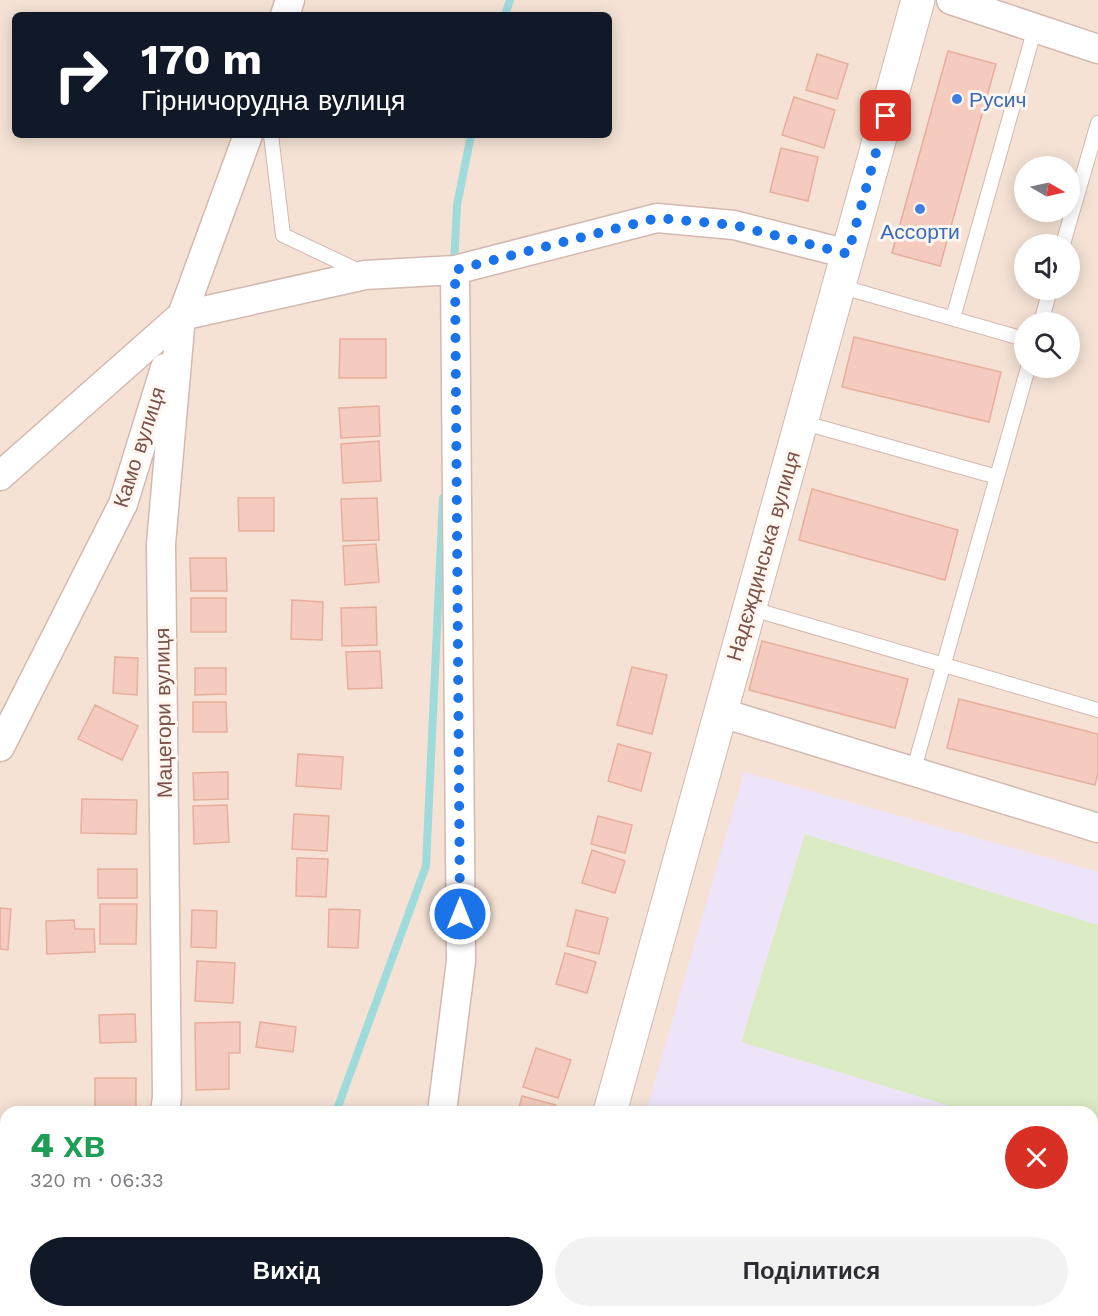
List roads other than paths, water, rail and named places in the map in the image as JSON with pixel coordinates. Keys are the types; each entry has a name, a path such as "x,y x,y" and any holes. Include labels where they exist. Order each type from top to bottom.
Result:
{"street":[{"name":"Надєждинська вулиця","path":"612,1106 918,0"},
{"path":"951,0 1098,49"},
{"name":"Камо вулиця","path":"0,747 123,504 181,316 247,138"},
{"path":"0,476 181,316 365,275 455,270 657,218 734,225 848,254"},
{"path":"442,1106 461,961 455,270"},
{"name":"Мацегори вулиця","path":"166,1106 161,544 181,316"},
{"path":"719,712 1098,828"}],"lane":[{"path":"953,318 1035,28"},
{"path":"1066,234 1098,123"},
{"path":"270,138 283,235 365,275"},
{"path":"839,286 1014,336"},
{"path":"914,772 1025,378"},
{"path":"801,422 997,477"},
{"path":"749,608 1098,710"}],"waterway":[{"path":"506,12 510,0"},
{"path":"454,264 457,205 470,138"},
{"path":"338,1106 426,866 443,498"}],"place":[{"name":"Русич","path":"957,99"},
{"name":"Ассорти","path":"920,209"}]}
